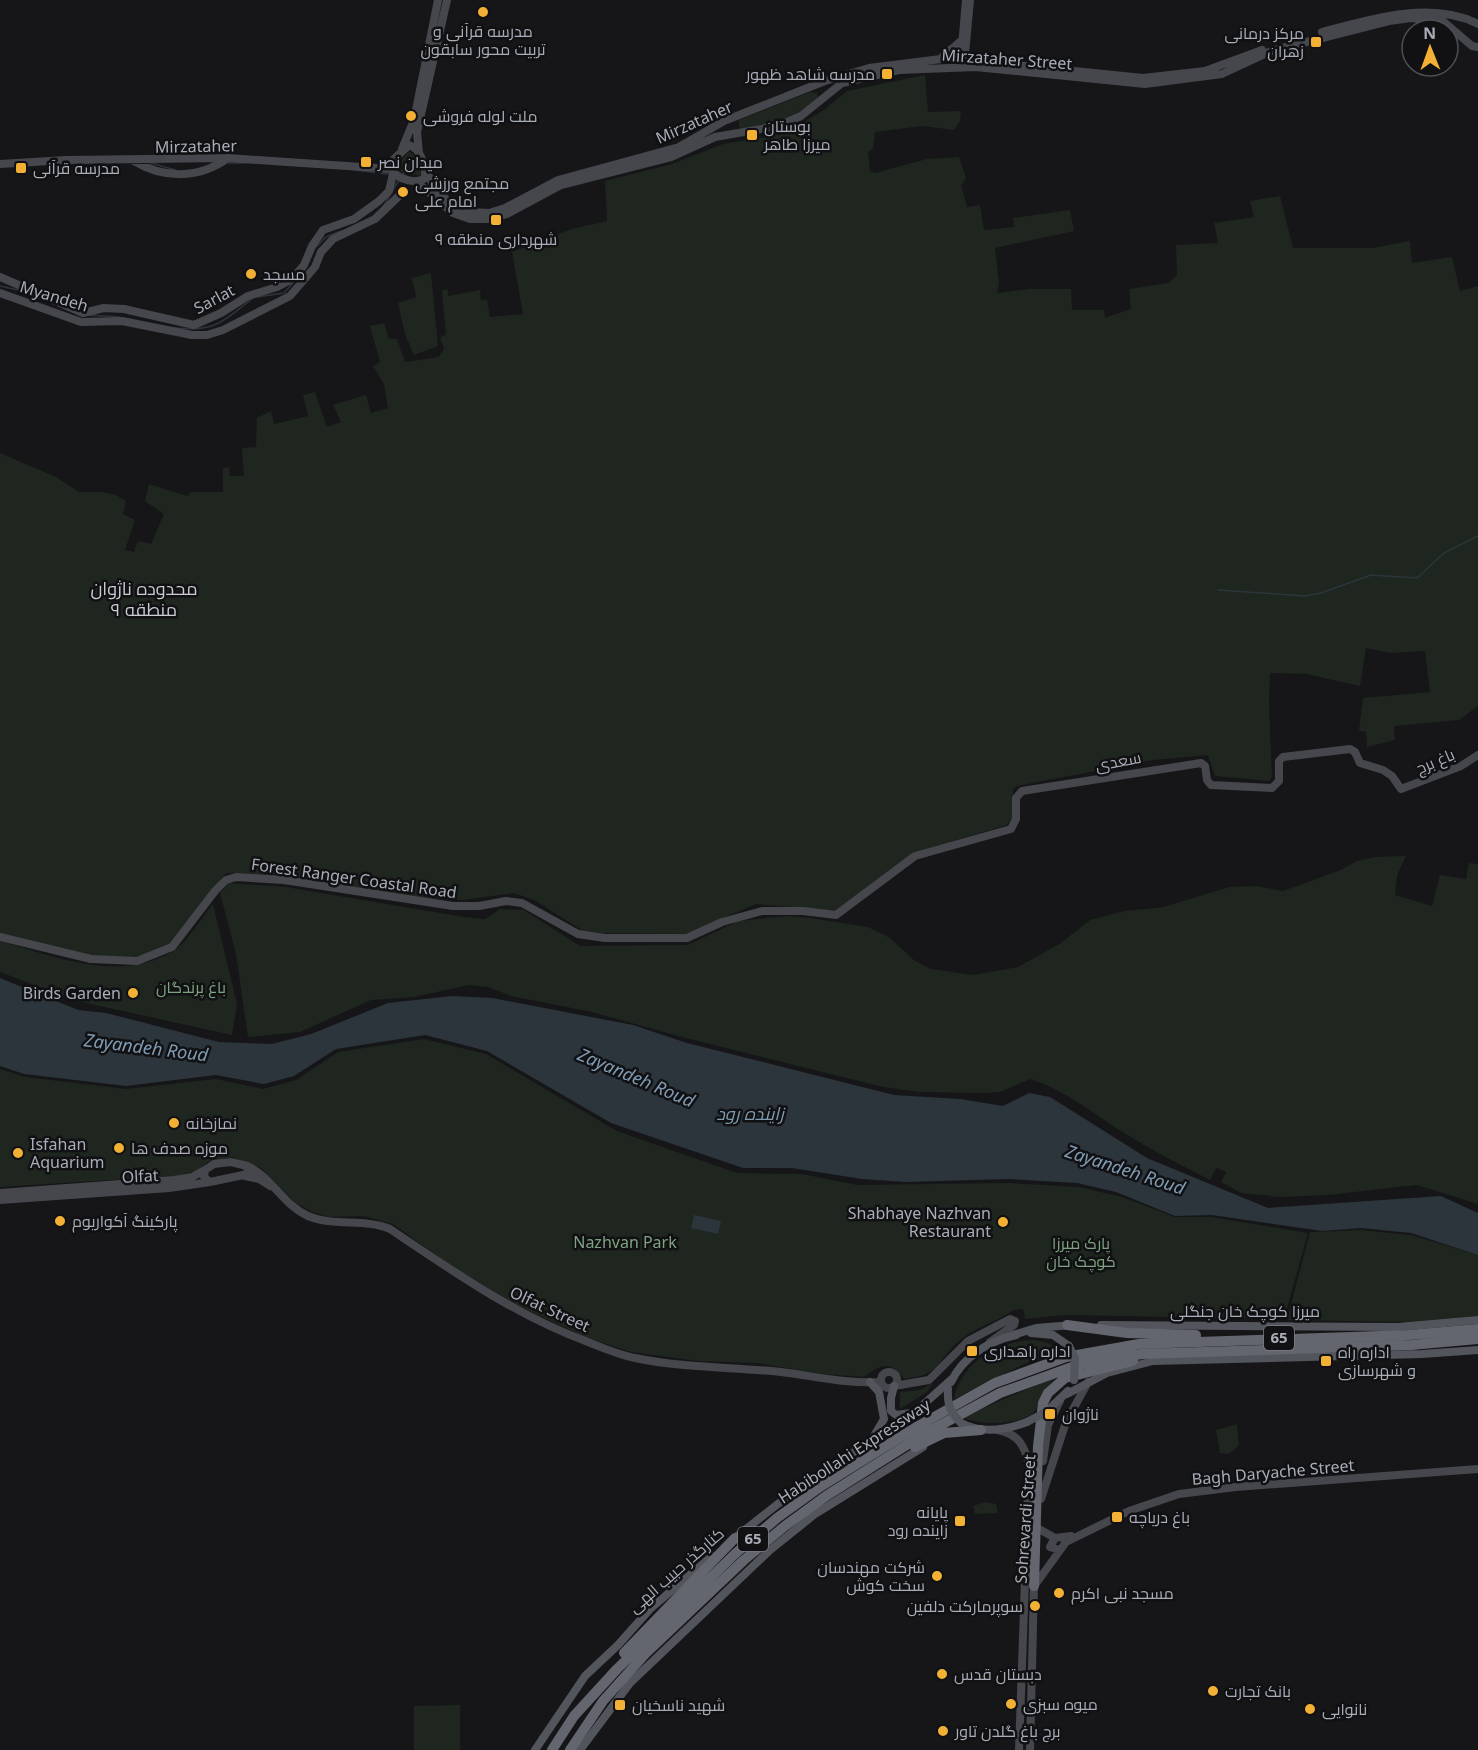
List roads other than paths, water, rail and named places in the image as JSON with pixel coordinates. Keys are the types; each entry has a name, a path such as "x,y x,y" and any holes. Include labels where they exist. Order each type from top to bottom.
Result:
{"highway":[{"path":"1067,1325 1127,1334 1281,1338"},
{"name":"65","path":"1081,1359 1139,1344 1409,1335 1478,1329"},
{"name":"65","path":"1081,1359 1159,1353 1411,1345 1478,1339"},
{"path":"1034,1586 1039,1429 1043,1403 1048,1393 1065,1378 1159,1353"},
{"name":"Habibollahi Expressway","path":"570,1750 603,1701 647,1652 744,1560 785,1526 826,1496 966,1410 1029,1380 1081,1359"},
{"name":"Habibollahi Expressway","path":"552,1750 574,1716 596,1692 736,1553 820,1487 918,1426 995,1383 1049,1362 1081,1359"},
{"path":"785,1526 837,1497 917,1446 944,1434 986,1430"},
{"path":"596,1692 605,1674 634,1641 735,1538"}],"main road":[{"name":"میرزا کوچک خان جنگلی","path":"1013,1335 1036,1328 1067,1325 1398,1327 1478,1320"},
{"path":"1067,1394 1074,1380 1075,1358 1069,1346 1063,1340 1047,1334 1013,1335 984,1347 961,1366 948,1389 948,1405 952,1414 961,1423 986,1430 1027,1422 1046,1412 1067,1394 1088,1382 1136,1364 1153,1361 1422,1354 1478,1350"},
{"name":"کنارگذر حبیب الهی","path":"535,1750 585,1676 618,1645 650,1609 793,1492 915,1412 953,1378"},
{"path":"870,1382 879,1392 884,1419 870,1442"},
{"path":"894,1386 891,1411 896,1415 915,1412"},
{"path":"580,1750 630,1683 769,1551 815,1514 944,1434"}],"street":[{"path":"392,194 393,160 402,149 414,120 438,0"},
{"path":"419,153 417,132 447,0"},
{"path":"966,0 964,44 975,59"},
{"path":"961,62 970,0"},
{"name":"Mirzataher Street","path":"961,62 1132,84 1224,70 1283,43 1387,15 1446,12 1460,15 1478,24"},
{"path":"1456,18 1460,15"},
{"name":"Mirzataher Street","path":"1235,65 1271,51 1389,21 1400,20"},
{"name":"Mirzataher Street","path":"1460,35 1472,46 1478,47"},
{"path":"940,59 964,44"},
{"name":"Mirzataher","path":"425,168 434,187 453,206 470,212 489,213 505,208 558,180 679,147 711,127 811,86 870,69 940,59 961,62"},
{"name":"Mirzataher Street","path":"417,182 453,213 470,219 490,219 507,214 561,185 671,157 715,137 738,134 791,121 813,108 842,82 862,77 975,59 1129,78 1224,70"},
{"path":"811,86 820,91 823,98"},
{"path":"736,117 735,126 738,134"},
{"path":"392,171 417,182 424,178 425,168 413,145 402,149"},
{"path":"132,160 150,170 186,174 207,171 228,158"},
{"name":"Mirzataher","path":"0,164 66,160 228,158 392,171"},
{"name":"Myandeh","path":"0,293 81,322 122,321 192,335 207,335 223,330 290,296 315,267 321,252 333,239 372,216 392,194 404,191"},
{"name":"Sarlat","path":"0,277 83,313 104,308 124,309 194,325 248,296 277,287 292,279 304,265 312,246 323,230 354,219 372,216 392,194"},
{"name":"سعدی","path":"836,915 915,856 1011,829 1016,819 1016,798 1022,791 1154,768 1201,763 1205,766 1207,780 1211,785 1272,788 1279,781 1279,761 1283,757 1350,749 1355,752 1360,763 1392,776 1401,789"},
{"name":"باغ برج","path":"1401,789 1461,766 1478,755"},
{"name":"Forest Ranger Coastal Road","path":"0,937 91,959 137,961 172,946 215,891 226,880 236,877 284,880 453,906 479,906 506,901 522,903 578,934 605,938 687,938 722,922 762,911 803,911 836,915"},
{"name":"Olfat","path":"193,1181 205,1170 220,1162 247,1166"},
{"path":"247,1166 249,1170 245,1176 259,1179 283,1197"},
{"name":"Olfat Street","path":"247,1166 267,1178 297,1210 317,1219 367,1222 390,1229 499,1301 561,1332 616,1352 635,1358 720,1369 880,1382"},
{"path":"205,1170 204,1177 210,1182"},
{"name":"Olfat","path":"4,1199 193,1181 210,1182 245,1176"},
{"path":"894,1386 897,1379 892,1372 883,1374 880,1382 886,1388 929,1380 968,1341 1010,1319 1015,1321 1014,1325 984,1347"},
{"path":"1041,1499 1066,1422 1088,1382"},
{"name":"Sohrevardi Street","path":"1030,1750 1034,1586 1044,1439 1060,1401"},
{"name":"Sohrevardi Street","path":"986,1430 1005,1432 1020,1441 1025,1448 1029,1466 1019,1750"},
{"name":"Bagh Daryache Street","path":"1078,1535 1129,1511 1179,1494 1246,1486 1478,1469"},
{"path":"1039,1529 1055,1538 1078,1535"},
{"path":"1034,1586 1065,1542 1078,1535"},
{"path":"1055,1538 1050,1547 1053,1551 1059,1550"}],"water":[{"name":"زاینده رود","path":"0,978 78,1010 106,1013 219,1042 272,1044 311,1034 388,1003 452,996 492,998 633,1025 687,1043 894,1095 960,1099 1003,1106 1029,1093 1050,1097 1147,1158 1268,1208 1441,1196 1478,1213 1478,1255 1411,1233 1361,1228 1322,1231 1212,1215 1175,1216 1116,1192 1077,1183 1008,1179 905,1182 862,1179 792,1168 743,1168 611,1123 487,1051 425,1035 336,1049 294,1076 264,1084 216,1075 126,1086 24,1074 0,1066"},
{"path":"694,1215 721,1221 718,1234 691,1228"}],"waterway":[{"path":"148,162 175,170"},
{"path":"228,163 245,163"},
{"path":"402,176 408,166"},
{"path":"355,170 388,174"},
{"path":"392,191 399,180"},
{"path":"383,207 390,195"},
{"path":"315,248 326,237 341,231"},
{"path":"257,297 284,293 306,268"},
{"path":"0,286 23,291"},
{"path":"174,328 209,327 224,320 252,299"},
{"path":"88,315 119,317"},
{"path":"1218,590 1305,596 1321,593 1371,575 1417,578 1444,553 1478,536"}],"place":[{"name":"مدرسه قرآنی و تربیت محور سابقون","path":"483,12"},
{"name":"مرکز درمانی زهران","path":"1316,42"},
{"name":"مدرسه شاهد ظهور","path":"887,74"},
{"name":"ملت لوله فروشی","path":"411,116"},
{"name":"بوستان میرزا طاهر","path":"752,135"},
{"name":"میدان نصر","path":"366,162"},
{"name":"مدرسه قرآنی","path":"21,168"},
{"name":"مجتمع ورزشی امام علی","path":"403,192"},
{"name":"شهرداری منطقه ۹","path":"496,220"},
{"name":"مسجد","path":"251,274"},
{"name":"Birds Garden","path":"133,993"},
{"name":"نمازخانه","path":"174,1123"},
{"name":"موزه صدف ها","path":"119,1148"},
{"name":"Isfahan Aquarium","path":"18,1153"},
{"name":"پارکینگ آکواریوم","path":"60,1221"},
{"name":"Shabhaye Nazhvan Restaurant","path":"1003,1222"},
{"name":"اداره راهداری","path":"972,1351"},
{"name":"اداره راه و شهرسازی","path":"1326,1361"},
{"name":"ناژوان","path":"1050,1414"},
{"name":"باغ دریاچه","path":"1117,1517"},
{"name":"پایانه زاینده رود","path":"960,1521"},
{"name":"شرکت مهندسان سخت کوش","path":"937,1576"},
{"name":"مسجد نبی اکرم","path":"1059,1593"},
{"name":"سوپرمارکت دلفین","path":"1035,1606"},
{"name":"دبستان قدس","path":"942,1674"},
{"name":"بانک تجارت","path":"1213,1691"},
{"name":"میوه سبزی","path":"1011,1704"},
{"name":"شهید ناسخیان","path":"620,1705"},
{"name":"نانوایی","path":"1310,1709"},
{"name":"برج باغ گلدن تاور","path":"943,1731"}],"district":[{"name":"محدوده ناژوان منطقه ۹","path":"144,599"}],"park label":[{"name":"باغ پرندگان","path":"191,987"},
{"name":"Nazhvan Park","path":"625,1242"},
{"name":"پارک میرزا کوچک خان","path":"1081,1252"}],"water label":[{"name":"Zayandeh Roud","path":"146,1048"},
{"name":"Zayandeh Roud","path":"636,1078"},
{"name":"Zayandeh Roud","path":"1125,1170"}]}
